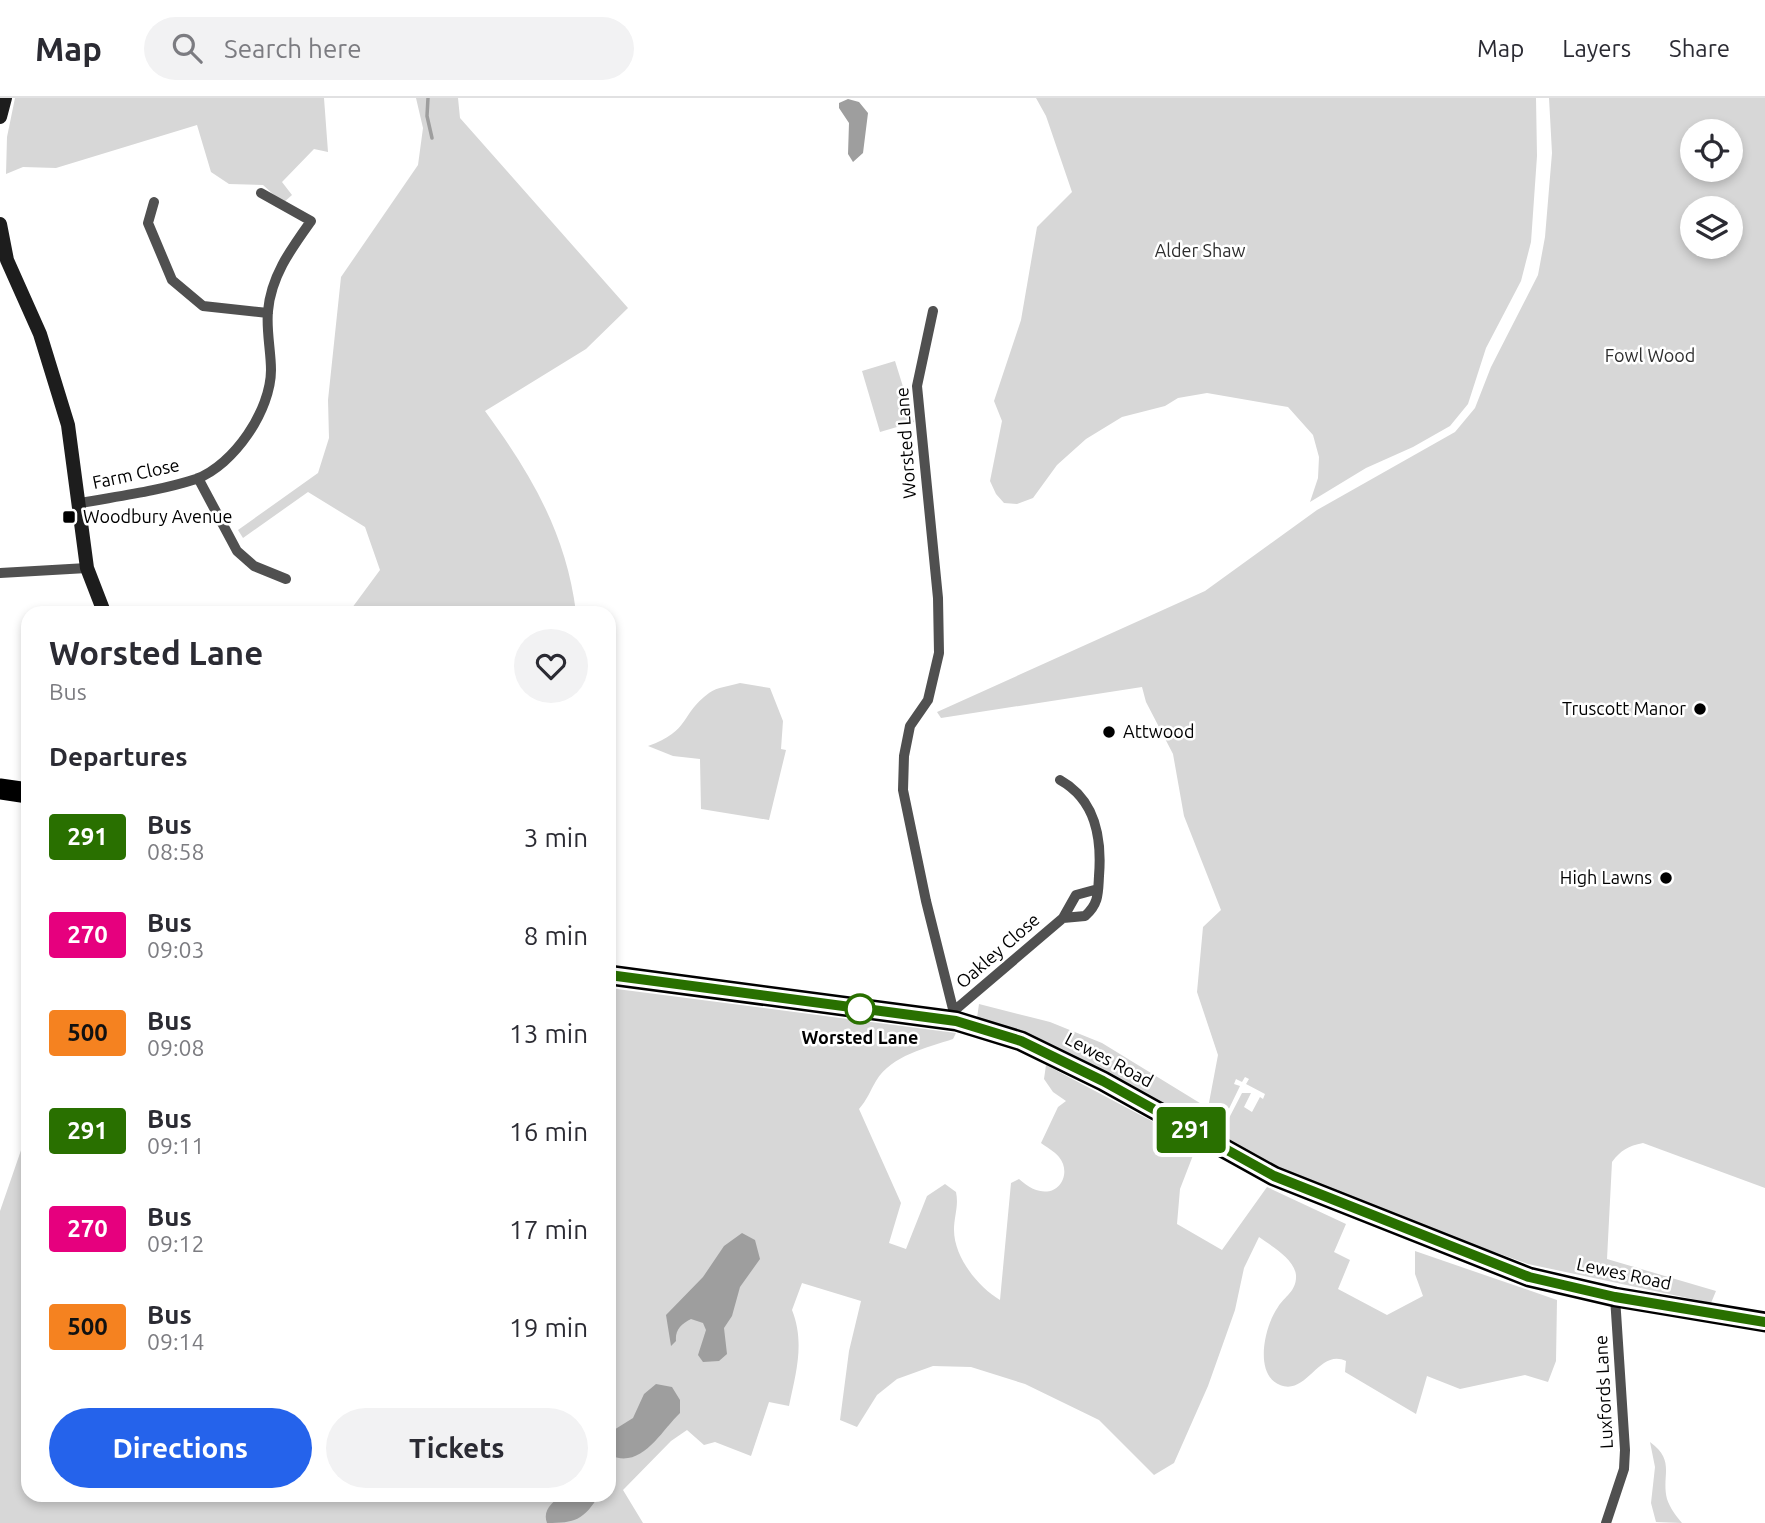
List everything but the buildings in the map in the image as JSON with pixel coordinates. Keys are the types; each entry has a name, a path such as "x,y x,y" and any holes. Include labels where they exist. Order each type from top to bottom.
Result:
{"highway":[{"path":"0,789 21,792"},
{"name":"Lewes Road","path":"616,976 955,1016 1021,1041 1092,1075 1274,1176 1529,1277 1615,1297 1765,1322"}],"street":[{"path":"0,117 5,98"},
{"name":"Farm Close","path":"81,503 198,478 232,454 260,416 271,373 268,313 273,284 288,253 311,221 261,193"},
{"path":"154,202 148,223 172,279 202,306 268,313"},
{"path":"0,224 4,261 40,334 68,425 81,503 87,568 102,606"},
{"name":"Worsted Lane","path":"933,311 917,386 938,598 939,653 928,700 910,726 904,756 903,790 926,901 955,1016"},
{"name":"Farm Close","path":"198,478 237,551 254,566 286,579"},
{"path":"0,573 87,568"},
{"name":"Oakley Close","path":"1060,780 1077,789 1091,812 1101,847 1098,901 1085,916 1063,918"},
{"name":"Oakley Close","path":"955,1016 1063,918 1076,895 1098,889"},
{"name":"Luxfords Lane","path":"1606,1523 1624,1469 1625,1450 1615,1297"}],"green space":[{"path":"15,98 324,98 328,152 314,149 282,182 292,195 283,203 263,185 229,184 211,172 197,125 56,168 23,167 6,174 7,137"},
{"path":"416,98 458,98 460,118 628,308 586,349 485,411 517,458 544,506 564,556 575,606 353,606 380,570 365,527 308,492 243,538 238,530 318,473 329,438 328,400 341,277 418,165 423,128"},
{"name":"Alder Shaw","path":"1036,98 1536,98 1537,156 1531,242 1521,281 1486,348 1468,404 1450,426 1413,447 1366,468 1310,502 1318,478 1319,457 1313,435 1288,407 1207,393 1178,398 1165,406 1122,417 1086,439 1057,465 1033,498 1017,504 1004,503 990,481 1002,421 994,401 1021,320 1037,227 1072,192 1046,116"},
{"name":"Fowl Wood","path":"1549,98 1765,98 1765,1188 1643,1143 1629,1147 1612,1162 1607,1259 1716,1291 1711,1303 1528,1264 1452,1237 1278,1168 1165,1105 977,1018 979,1004 1050,1022 1102,1043 1208,1108 1218,1055 1197,992 1203,927 1221,910 1184,816 1173,754 1146,702 1142,687 941,718 937,712 1205,591 1317,510 1455,432 1475,408 1491,367 1538,275 1545,237 1552,153","holes":["1245,1077 1249,1079 1246,1084 1265,1094 1263,1099 1260,1097 1252,1112 1244,1107 1251,1093 1242,1093 1228,1120 1224,1119 1240,1086 1234,1084 1236,1079 1242,1082"]},
{"path":"895,361 914,422 880,432 862,371"},
{"path":"740,683 770,688 783,721 781,749 786,750 769,820 701,809 700,759 673,756 648,746 679,728 693,708 709,693"},
{"path":"616,989 956,1033 953,1039 921,1049 891,1065 876,1081 859,1109 901,1203 889,1243 906,1249 927,1196 945,1184 956,1192 954,1230 958,1251 976,1279 1000,1300 1011,1183 1019,1179 1031,1188 1051,1191 1058,1187 1064,1173 1059,1157 1041,1143 1058,1107 1066,1101 1053,1092 1044,1079 1046,1065 1197,1145 1180,1189 1177,1224 1222,1250 1267,1187 1346,1224 1334,1252 1350,1260 1338,1289 1387,1315 1423,1296 1415,1274 1415,1251 1557,1300 1556,1361 1548,1382 1525,1375 1460,1389 1427,1376 1416,1414 1345,1372 1346,1361 1337,1359 1320,1366 1298,1384 1289,1387 1280,1385 1266,1371 1264,1349 1273,1315 1293,1289 1296,1275 1287,1258 1259,1237 1244,1268 1235,1310 1208,1386 1174,1463 1154,1475 1099,1420 1025,1384 971,1367 933,1366 897,1379 877,1395 857,1427 840,1420 849,1351 861,1301 802,1283 792,1310 799,1346 789,1406 769,1402 751,1456 715,1442 704,1445 687,1430 671,1441 623,1490 643,1523 0,1523 0,1211 21,1150 21,1502 616,1502"},
{"path":"1650,1442 1663,1456 1667,1499 1682,1523 1656,1522 1651,1503 1655,1467"}],"shaded area":[{"path":"848,99 859,102 868,113 863,153 853,162 848,154 849,123 839,108 839,103"},
{"path":"742,1233 755,1240 760,1259 740,1287 732,1316 724,1328 727,1354 719,1361 703,1362 698,1355 706,1330 703,1323 691,1319 684,1323 671,1346 666,1315 703,1277 724,1246"},
{"path":"656,1384 672,1387 680,1400 680,1413 641,1453 631,1457 616,1457 616,1429 633,1418 644,1394"},
{"path":"594,1502 583,1515 572,1521 547,1523 547,1510 552,1503"}],"waterway":[{"path":"428,98 427,116 432,138"}],"bus line":[{"name":"291","path":"616,976 956,1021 981,1028 1021,1041 1103,1081 1274,1176 1529,1277 1615,1297 1765,1322"}],"place":[{"name":"Woodbury Avenue","path":"69,517"},
{"name":"Truscott Manor","path":"1700,709"},
{"name":"Attwood","path":"1109,732"},
{"name":"High Lawns","path":"1666,878"},
{"name":"Worsted Lane","path":"860,1009"}]}
